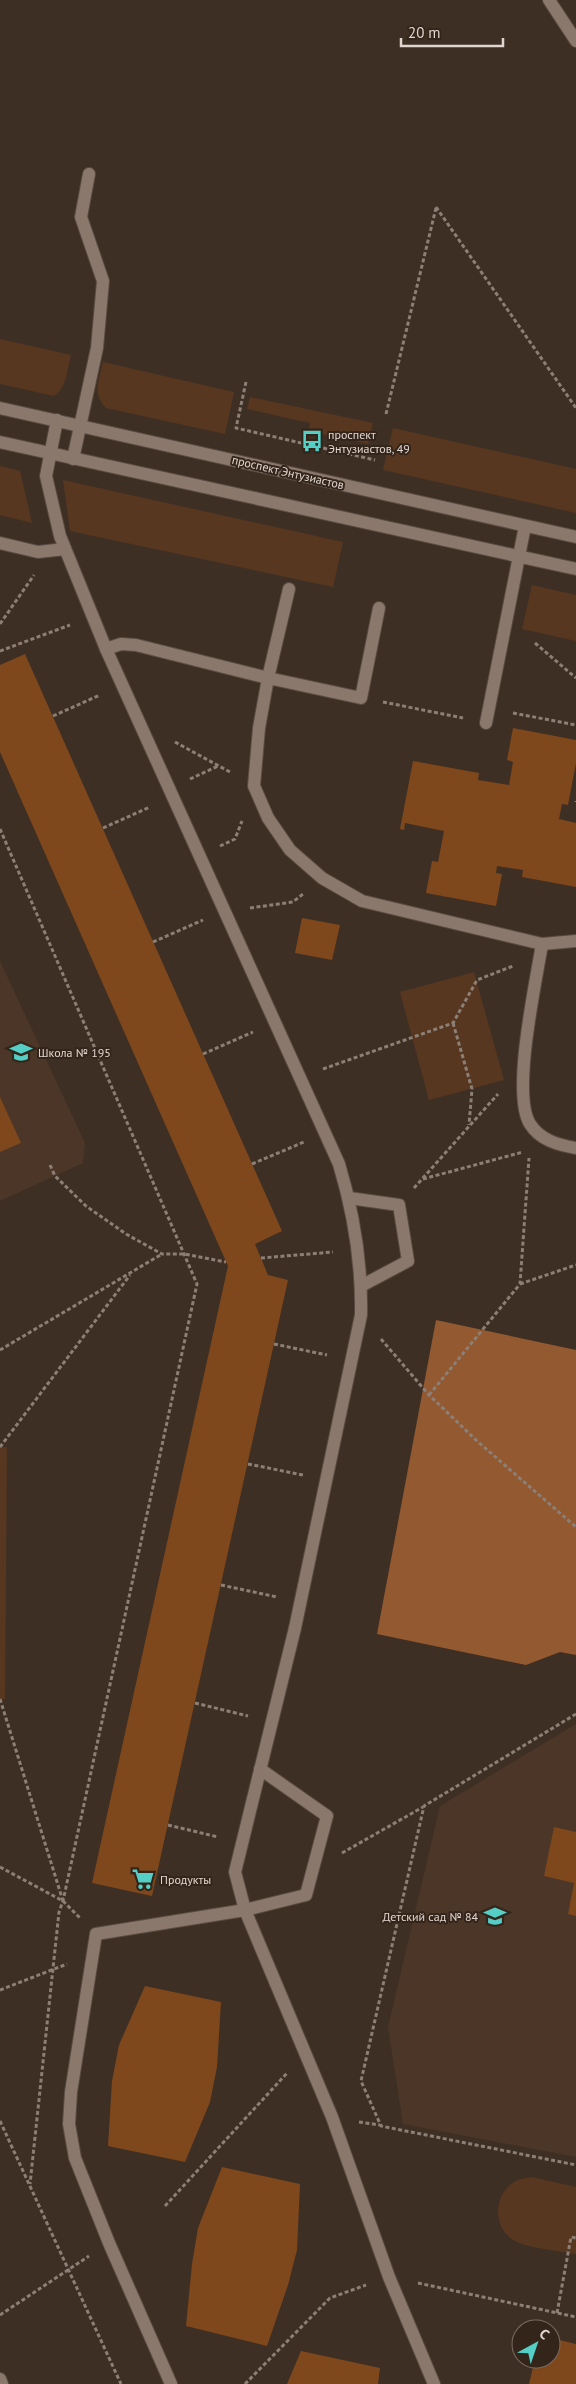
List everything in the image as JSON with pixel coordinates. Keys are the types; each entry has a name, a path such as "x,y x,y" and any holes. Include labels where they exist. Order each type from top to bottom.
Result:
{"street":[{"path":"549,0 576,41"},
{"path":"73,459 97,348 103,281 81,217 90,174"},
{"name":"проспект Энтузиастов","path":"0,408 576,537"},
{"path":"57,420 46,476 60,536 106,650 326,1132 339,1164 349,1198 359,1249 361,1315 300,1602 235,1872 245,1910 332,2117 389,2277 434,2384"},
{"path":"0,442 576,569"},
{"path":"486,723 525,526"},
{"path":"0,543 38,552 65,549"},
{"path":"289,589 268,678 259,728 254,786 268,818 290,850 322,878 362,900 541,949 576,941"},
{"path":"106,650 121,644 136,645 268,678 361,698 379,608"},
{"path":"541,949 524,1066 523,1106 530,1124 544,1138 559,1145 576,1148"},
{"path":"349,1198 399,1205 408,1261 361,1286"},
{"path":"171,2384 109,2243 75,2158 69,2124 70,2092 96,1934 245,1910 306,1895 327,1816 260,1769"},
{"path":"0,2379 2,2384"}],"path":[{"path":"386,414 436,207 576,408"},
{"path":"246,382 236,428 375,460"},
{"path":"0,624 50,550"},
{"path":"0,652 93,616"},
{"path":"535,643 576,678"},
{"path":"53,716 123,684"},
{"path":"139,722 254,786 235,839 199,856"},
{"path":"103,828 218,766"},
{"path":"0,829 197,1284 63,1901 59,1912 30,2184"},
{"path":"301,1077 453,1023 476,980 541,949"},
{"path":"203,1054 276,1021"},
{"path":"453,1023 472,1089 469,1125"},
{"path":"399,1205 524,1066"},
{"path":"252,1164 326,1132"},
{"path":"422,1179 530,1150 520,1284"},
{"path":"50,1165 55,1176 86,1206 126,1234 162,1254 184,1254 226,1262"},
{"path":"261,1258 359,1249"},
{"path":"0,1350 130,1275 162,1254"},
{"path":"429,1395 520,1284 576,1265"},
{"path":"0,1446 130,1275"},
{"path":"361,1315 429,1395 477,1441 576,1527"},
{"path":"274,1344 351,1360"},
{"path":"248,1464 326,1480"},
{"path":"221,1585 300,1602"},
{"path":"0,1699 63,1901"},
{"path":"195,1703 272,1722"},
{"path":"313,1869 424,1806 576,1714"},
{"path":"424,1806 361,2081 381,2126 576,2165"},
{"path":"168,1825 242,1842"},
{"path":"0,1867 63,1901 96,1934"},
{"path":"0,1990 94,1954"},
{"path":"165,2206 306,2053"},
{"path":"0,2121 121,2384"},
{"path":"556,2313 572,2237 576,2238"},
{"path":"0,2315 109,2243"},
{"path":"245,2384 330,2298 389,2277 576,2317"}],"shaded area":[{"path":"0,339 71,355 64,383 58,393 54,396 0,384"},
{"path":"103,362 234,392 225,434 106,408 98,392 98,381"},
{"path":"250,397 373,423 368,444 309,431 310,423 247,409"},
{"path":"393,428 576,469 576,513 383,470"},
{"path":"0,466 20,471 32,523 0,515"},
{"path":"63,480 343,542 333,587 70,531"},
{"path":"532,585 576,595 576,641 522,629"},
{"name":"Школа № 195","path":"0,961 85,1143 83,1163 0,1201"},
{"path":"474,972 504,1080 429,1100 400,992"},
{"path":"436,1320 576,1350 576,1655 560,1652 526,1665 377,1634"},
{"path":"0,1447 7,1447 5,1699 0,1699"},
{"name":"Детский сад № 84","path":"576,1724 576,2157 403,2124 388,2027 440,1806"},
{"path":"532,2177 576,2187 576,2254 520,2243 508,2236 503,2230 498,2214 504,2191 515,2181"}],"building":[{"path":"25,654 282,1231 255,1244 268,1275 288,1280 152,1896 92,1883 228,1266 0,752 0,665"},
{"path":"513,728 576,740 576,763 568,805 562,804 559,819 576,823 576,887 522,877 523,870 497,866 496,873 502,874 496,906 426,893 432,861 438,862 444,831 405,823 404,830 400,829 413,761 479,773 478,780 509,785 513,762 507,760"},
{"path":"302,918 340,925 332,960 295,953"},
{"path":"0,1097 21,1143 0,1152"},
{"path":"554,1827 576,1832 576,1916 568,1914 574,1883 544,1876"},
{"path":"145,1986 221,2002 217,2067 210,2102 185,2162 108,2146 112,2081 119,2045"},
{"path":"222,2167 300,2184 297,2250 288,2285 267,2346 186,2326 192,2264 198,2228"},
{"path":"561,2340 576,2344 576,2384 529,2384 533,2369 561,2369"},
{"path":"301,2351 380,2368 378,2384 287,2384"}],"place":[{"name":"проспект Энтузиастов, 49","path":"312,441"},
{"name":"Школа № 195","path":"21,1052"},
{"name":"Продукты","path":"143,1879"},
{"name":"Детский сад № 84","path":"495,1916"}]}
